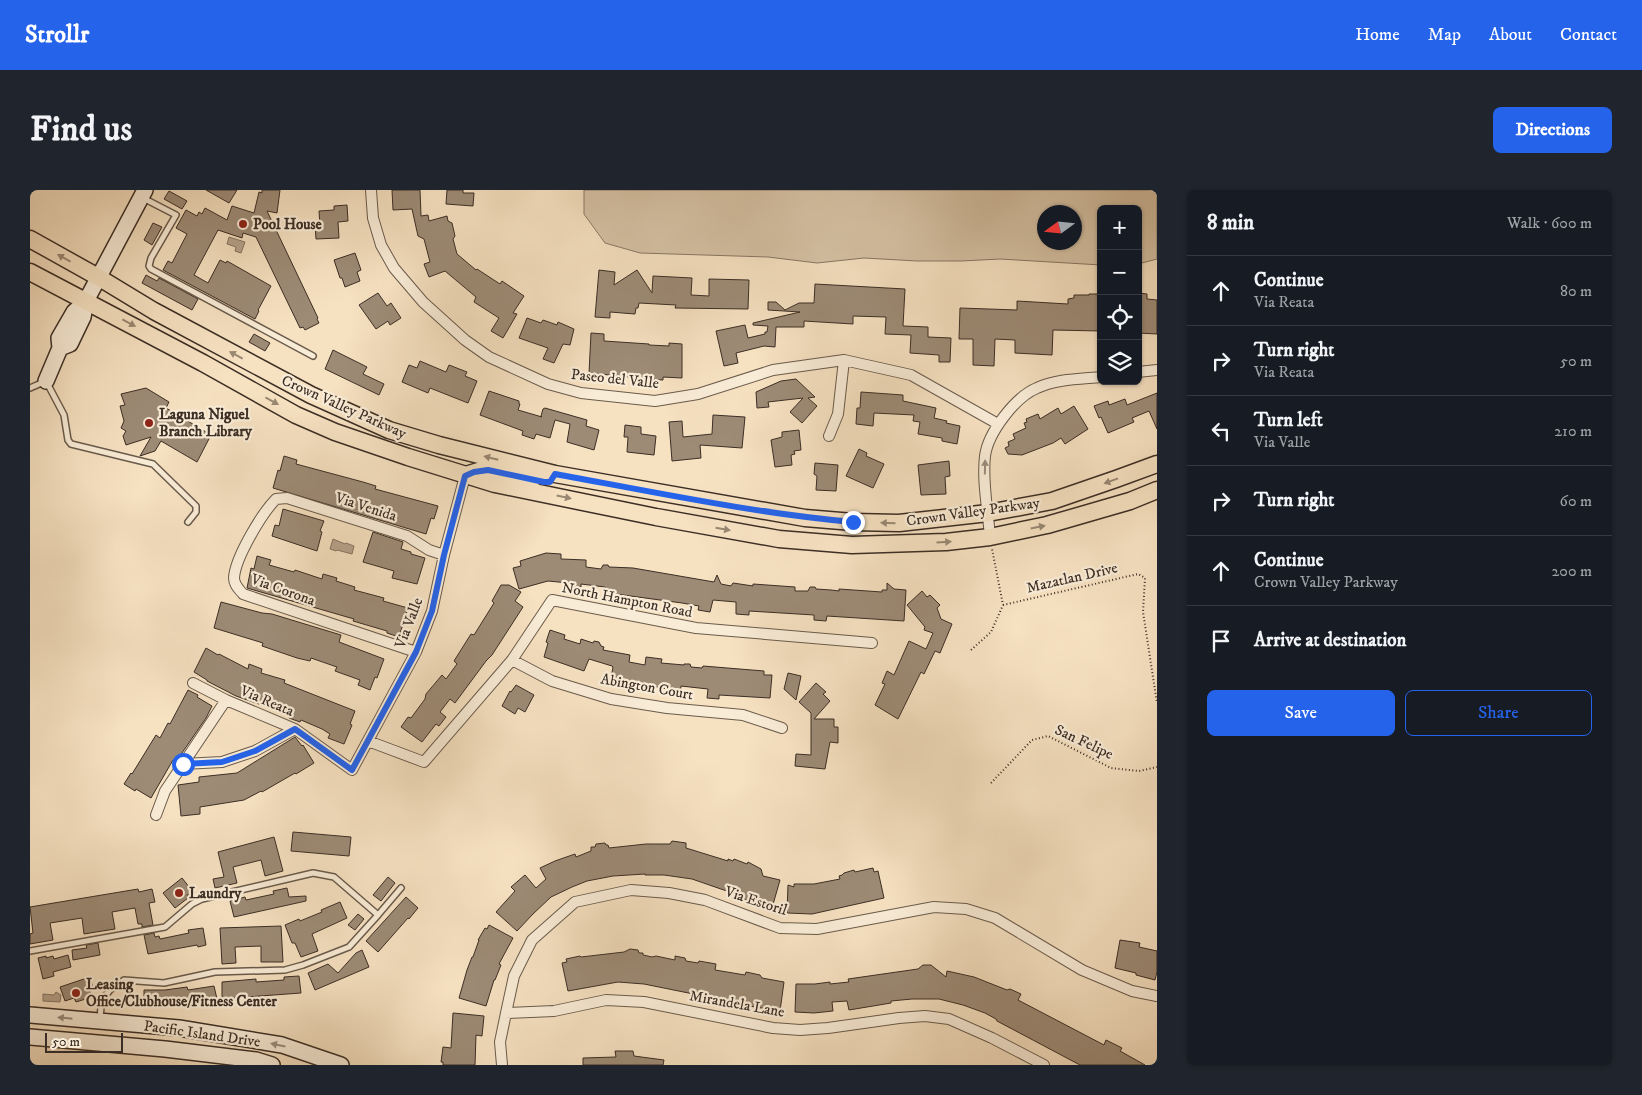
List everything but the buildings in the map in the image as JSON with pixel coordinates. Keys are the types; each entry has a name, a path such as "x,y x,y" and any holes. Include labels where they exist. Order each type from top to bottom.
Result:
{"main road":[{"path":"46,381 60,348 70,344 83,317 86,301 143,193"},
{"name":"Crown Valley Parkway","path":"30,239 154,311 311,395 389,430 438,445 555,474 804,518 899,523 988,514 1052,501 1157,464"},
{"name":"Crown Valley Parkway","path":"30,272 296,415 368,444 495,484 656,517 779,539 852,545 946,542 1047,525 1130,501 1157,490"},
{"path":"389,430 391,437 396,442 445,459 458,468 465,476 474,472 488,470 550,482 555,474"},
{"name":"Pacific Island Drive","path":"30,1015 179,1028 282,1045 341,1065"},
{"path":"30,1029 82,1032 92,1029 100,1022 106,1030 113,1034 155,1040 160,1042 165,1049"},
{"name":"Pacific Island Drive","path":"30,1037 165,1049 256,1060 272,1065"}],"street":[{"name":"Paseo del Valle","path":"371,190 373,218 381,245 394,268 423,302 465,340 489,357 548,384 581,393 655,401 698,394 774,370 844,360 911,375 998,424"},
{"path":"828,436 838,414 844,360"},
{"path":"1142,372 1157,370"},
{"path":"990,536 984,475 985,455 998,424 1019,400 1036,388 1060,381 1097,377"},
{"name":"Via Valle","path":"352,770 416,652 432,611 444,555 465,476"},
{"name":"Via Venida","path":"276,499 287,498 408,536 429,550 444,555"},
{"name":"Via Corona","path":"276,499 269,506 246,545 234,578 236,587 243,594 416,652"},
{"name":"North Hampton Road","path":"368,741 424,762 512,660 552,600 696,628 872,643"},
{"name":"Abington Court","path":"512,660 552,681 611,699 667,708 743,715 782,728"},
{"name":"Via Reata","path":"193,683 226,700 295,729 352,770"},
{"name":"Via Reata","path":"156,814 164,791 226,700"},
{"name":"Via Reata","path":"183,764 222,762 255,751 295,729"},
{"name":"Via Estoril","path":"502,1065 500,1042 514,976 532,940 575,902 631,890 669,892 704,900 780,928 817,928 934,907 966,909 995,918 1082,970 1132,991 1157,996"},
{"name":"Mirandela Lane","path":"506,1013 554,1011 606,1000 644,1002 773,1028 800,1030 924,1016 949,1019 992,1038 1044,1065"}],"lane":[{"path":"143,193 176,215 151,258 149,266 151,269 313,356"},
{"path":"30,388 46,381 64,416 68,440 72,444 153,464 196,506 196,512 188,522"},
{"path":"30,951 165,927 192,904 202,899 312,873 334,877 378,915"},
{"path":"100,1022 101,1007 106,995 124,980 164,983 215,972 285,970 349,947 401,888"}],"path":[{"path":"970,650 991,632 1002,605 990,536"},
{"name":"Mazatlan Drive","path":"1002,605 1138,574 1145,578 1143,612 1157,703"},
{"name":"San Felipe","path":"991,783 1032,740 1048,736 1111,768 1138,771 1157,767"}],"shaded area":[{"path":"584,190 1157,190 1157,259 1142,263 1142,205 1097,205 1097,265 1000,259 917,261 864,258 817,263 768,257 640,253 605,243 584,214"},
{"path":"229,237 245,242 241,253 235,251 236,247 227,244"},
{"path":"333,539 354,546 352,554 330,549"},
{"path":"56,992 61,995 60,1002 43,1001 43,994 54,995"}],"place":[{"name":"Pool House","path":"243,224"},
{"name":"Laguna Niguel Branch Library","path":"149,423"},
{"name":"Laundry","path":"179,893"},
{"name":"Leasing Office/Clubhouse/Fitness Center","path":"76,993"}],"route":[{"path":"183,764 222,762 255,751 295,729 352,770 416,652 432,611 444,555 465,476 474,472 488,470 544,482 550,482 555,474 754,510 804,518 853,522"}]}
